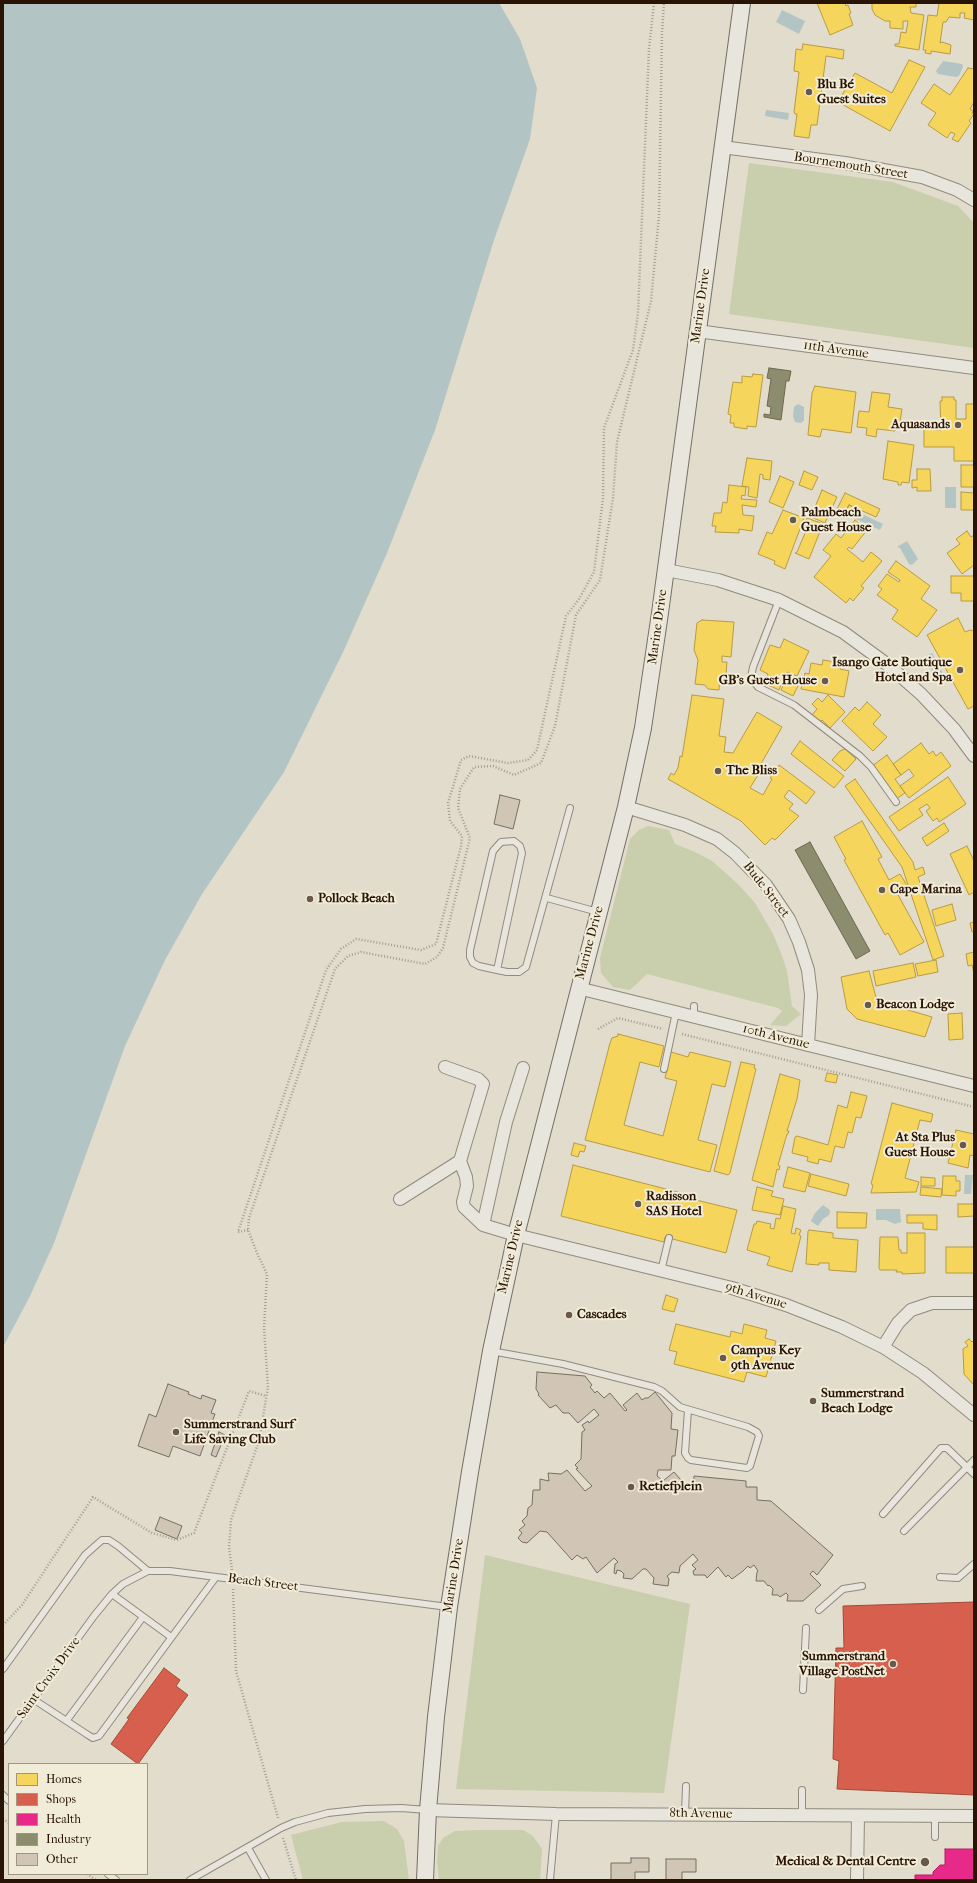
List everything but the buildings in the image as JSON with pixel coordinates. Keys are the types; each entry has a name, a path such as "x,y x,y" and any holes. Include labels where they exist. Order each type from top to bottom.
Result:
{"main road":[{"name":"Marine Drive","path":"424,1880 436,1717 449,1607 491,1351 516,1235 578,988 626,807 650,684 742,3"}],"street":[{"name":"Bournemouth Street","path":"722,147 845,163 922,177 957,190 974,200"},
{"name":"11th Avenue","path":"697,331 974,368"},
{"path":"666,570 718,580 779,600 843,632 888,665 938,712 974,756"},
{"name":"Bude Street","path":"626,807 684,824 716,840 736,853 755,879 789,919 807,965 811,995 808,1045"},
{"name":"10th Avenue","path":"578,988 676,1012 694,1011 808,1045 974,1086"},
{"path":"445,1067 478,1078 483,1084 460,1161 466,1177 467,1186 463,1202 464,1207 483,1225 506,1122 523,1068"},
{"path":"400,1199 460,1161"},
{"name":"9th Avenue","path":"483,1225 516,1235 732,1288 786,1305 842,1327 883,1347 929,1377 974,1415"},
{"path":"883,1347 898,1323 911,1310 932,1303 974,1303"},
{"name":"8th Avenue","path":"428,1810 556,1814 974,1816"},
{"path":"857,1880 858,1816"}],"lane":[{"path":"779,600 752,666 751,678 758,688 794,705 860,756 871,767 896,802"},
{"path":"497,970 522,858 522,850 514,841 501,842 493,851 470,950 470,957 474,963 497,970 514,973 524,969 546,898 570,808"},
{"path":"546,898 598,912"},
{"path":"664,1069 676,1012"},
{"path":"661,1271 669,1238"},
{"path":"491,1351 563,1364 654,1387 662,1391 676,1404 688,1410 721,1418 748,1427 757,1432 759,1440 750,1466 747,1468 691,1460 688,1458 685,1453 688,1410"},
{"path":"883,1514 941,1448 947,1448 974,1474"},
{"path":"904,1531 974,1460"},
{"path":"3,1669 85,1555 102,1540 109,1540 118,1546 148,1571"},
{"path":"940,1577 958,1578 974,1564"},
{"name":"Beach Street","path":"94,1616 112,1594 123,1584 148,1571 170,1571 449,1607"},
{"path":"33,1699 93,1738 99,1736 216,1577"},
{"path":"819,1610 843,1589 862,1586"},
{"path":"112,1594 171,1637"},
{"name":"Saint Croix Drive","path":"3,1740 94,1616"},
{"path":"67,1720 143,1617"},
{"path":"803,1690 806,1628"},
{"path":"685,1814 686,1786"},
{"path":"802,1790 802,1816"},
{"path":"190,1880 248,1848 280,1828 295,1822 328,1813 348,1810 401,1808 428,1810"},
{"path":"550,1880 556,1814"},
{"path":"935,1816 935,1837"},
{"path":"248,1848 266,1880"}],"path":[{"path":"248,1230 238,1232 326,970 341,949 356,939 421,950 436,944 461,846 462,836 450,821 448,803 461,760 468,756 508,763 528,760 537,750 566,616 579,599 594,572 603,498 604,428 633,350 638,313 649,49 654,3"},
{"path":"296,1880 236,1671 233,1579 229,1547 231,1520 260,1441 268,1387 264,1328 268,1274 248,1230 249,1218 335,969 348,956 361,952 425,964 438,957 443,948 470,838 458,808 460,789 474,767 492,766 514,775 541,763 555,726 576,615 600,580 613,498 617,442 651,301 659,216 662,32 664,3"},
{"path":"598,1029 618,1018 664,1029"},
{"path":"680,1033 974,1107"},
{"path":"3,1626 22,1605 93,1497 152,1533 177,1540 194,1533 249,1391 266,1396"}],"green space":[{"path":"749,163 893,182 958,206 974,223 974,348 729,314"},
{"path":"648,826 669,830 675,844 712,861 738,884 755,903 773,934 781,953 787,971 792,1006 801,1014 786,1026 770,1025 782,1011 778,1008 647,974 630,990 613,987 601,973 600,958 630,839 639,830"},
{"path":"485,1555 690,1604 664,1793 456,1789"},
{"path":"384,1821 397,1829 404,1841 409,1880 303,1880 291,1835 342,1822"},
{"path":"523,1830 533,1836 542,1849 540,1880 439,1880 437,1862 438,1846 443,1838 455,1831"}],"shaded area":[{"path":"3,3 499,3 520,39 537,88 530,139 494,240 435,430 387,553 344,650 284,772 202,894 165,960 125,1046 54,1243 30,1296 3,1347"},
{"path":"782,10 805,21 799,34 776,22"},
{"path":"943,61 962,64 963,67 959,76 956,77 938,74 936,71"},
{"path":"766,110 789,113 788,120 765,116"},
{"path":"798,404 804,407 804,420 801,423 795,422 793,416 794,407"},
{"path":"945,487 956,487 956,508 945,508"},
{"path":"856,511 883,524 880,530 856,519 858,515 855,513"},
{"path":"907,541 918,559 912,565 909,564 900,548 897,547"},
{"path":"932,653 944,675 939,677 921,659"},
{"path":"965,1175 973,1175 971,1194 964,1194"},
{"path":"823,1205 830,1210 829,1215 823,1219 818,1226 811,1221 815,1213"},
{"path":"876,1209 900,1209 901,1222 895,1224 886,1220 876,1220"}],"place":[{"name":"Blu Bé Guest Suites","path":"809,92"},
{"name":"Aquasands","path":"958,425"},
{"name":"Palmbeach Guest House","path":"793,520"},
{"name":"Isango Gate Boutique Hotel and Spa","path":"960,670"},
{"name":"GB’s Guest House","path":"825,681"},
{"name":"The Bliss","path":"718,771"},
{"name":"Cape Marina","path":"882,890"},
{"name":"Pollock Beach","path":"310,899"},
{"name":"Beacon Lodge","path":"868,1005"},
{"name":"At Sta Plus Guest House","path":"963,1145"},
{"name":"Radisson SAS Hotel","path":"638,1204"},
{"name":"Cascades","path":"569,1315"},
{"name":"Campus Key 9th Avenue","path":"723,1358"},
{"name":"Summerstrand Beach Lodge","path":"813,1401"},
{"name":"Summerstrand Surf Life Saving Club","path":"176,1432"},
{"name":"Retiefplein","path":"631,1487"},
{"name":"Summerstrand Village PostNet","path":"893,1664"},
{"name":"Medical & Dental Centre","path":"925,1862"}]}
